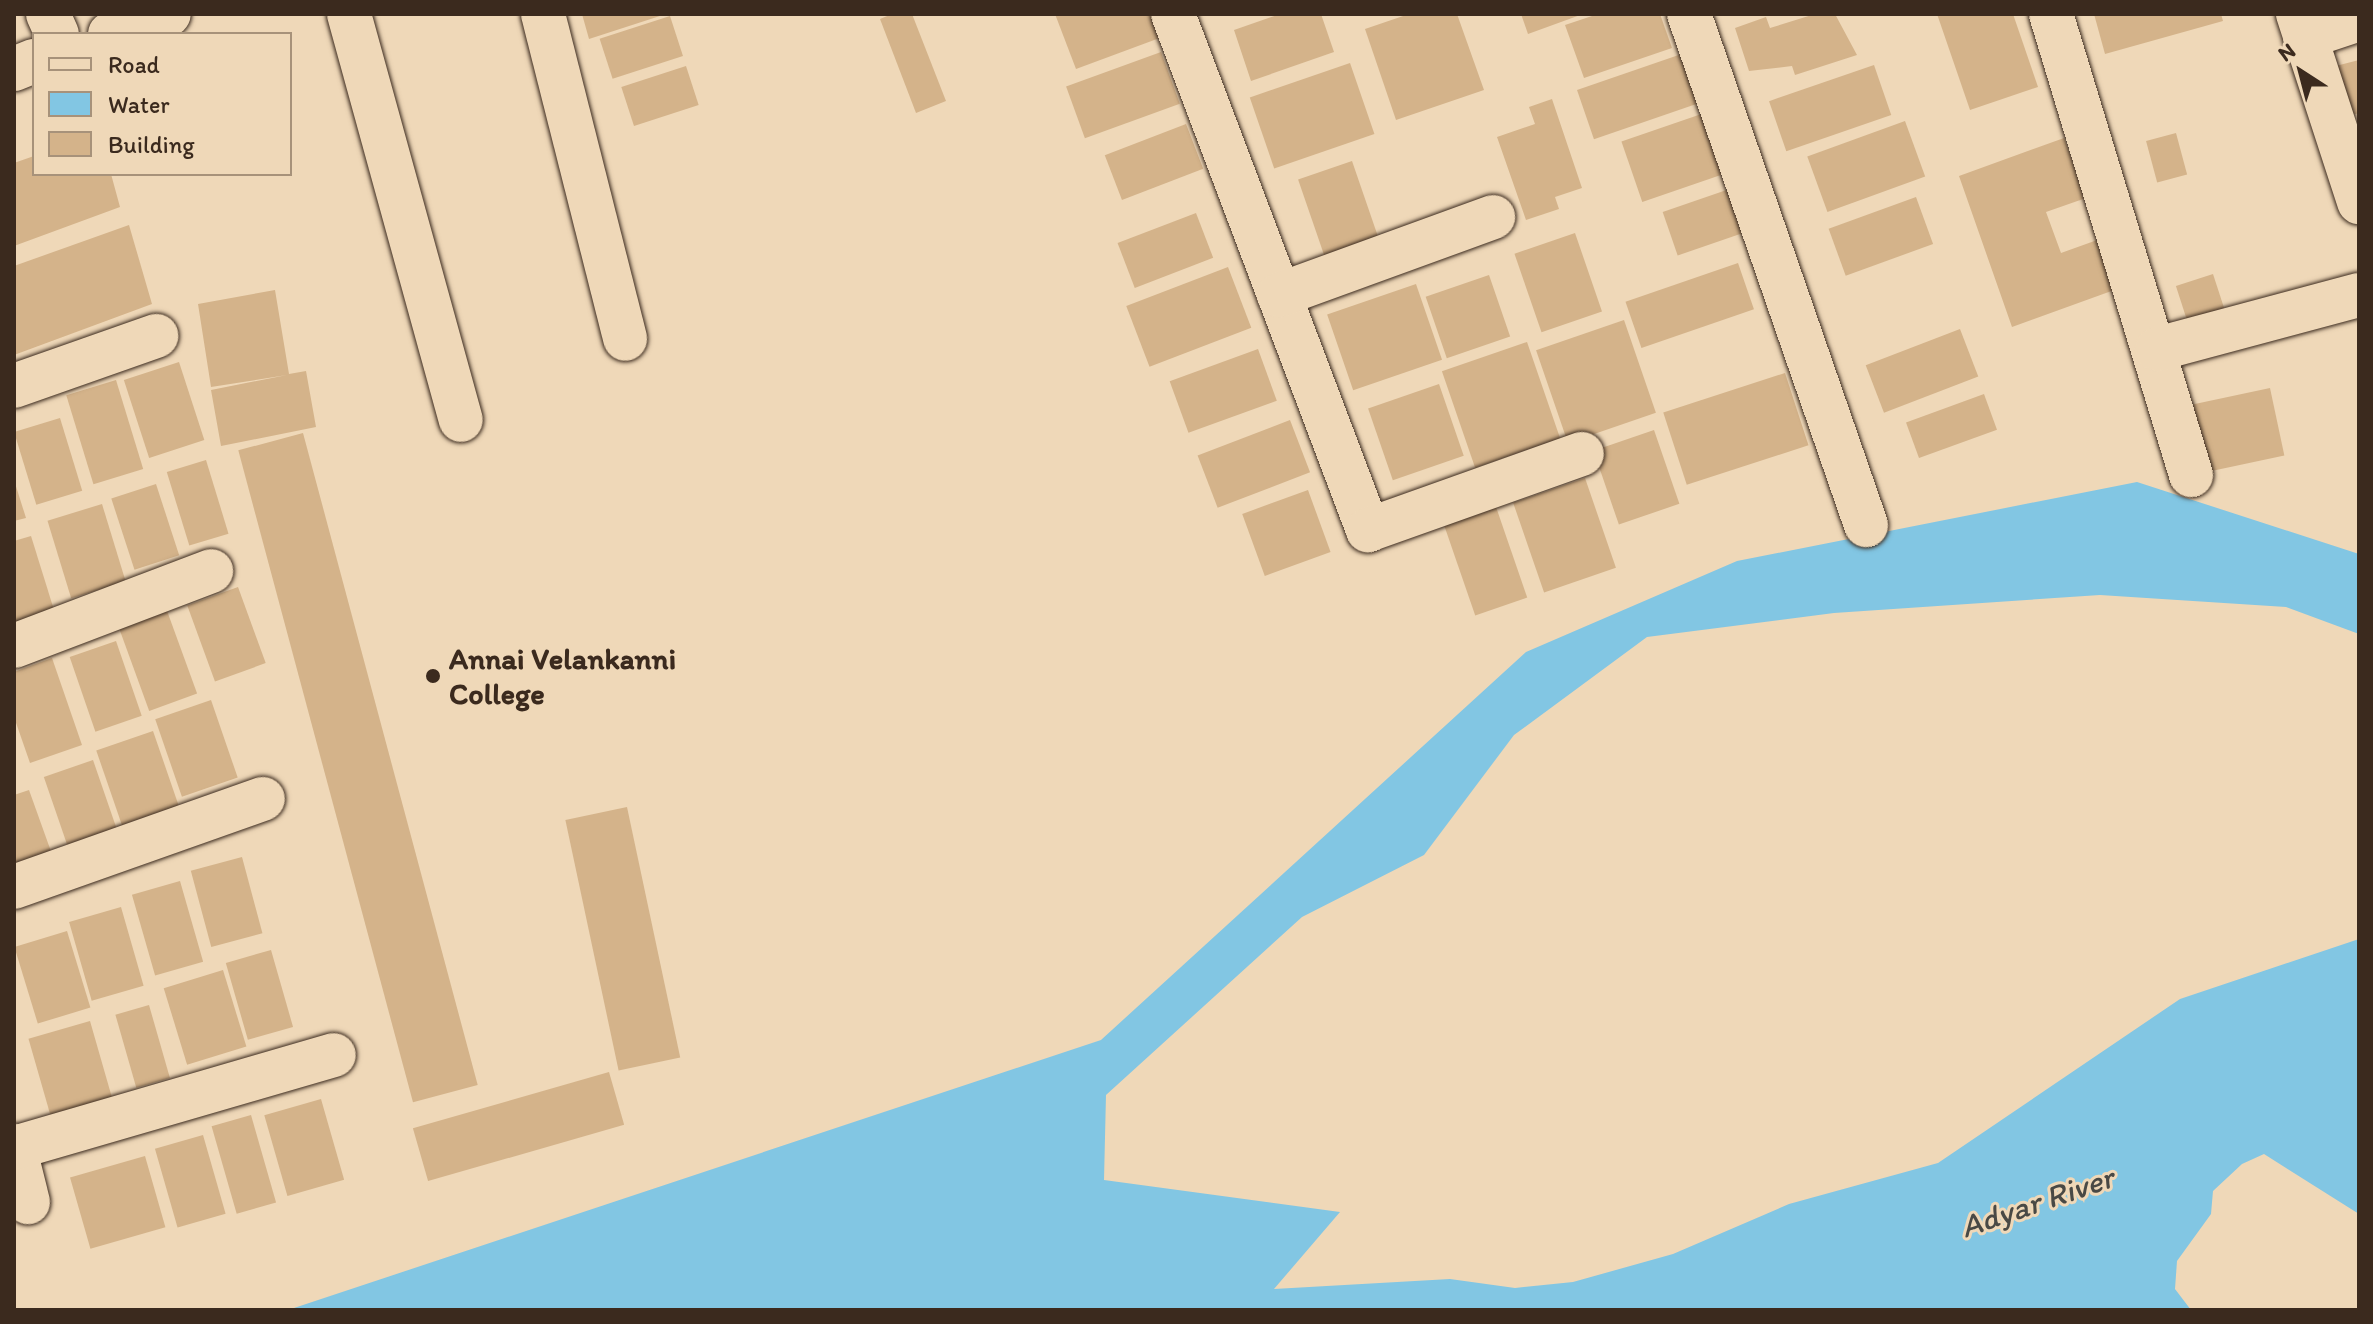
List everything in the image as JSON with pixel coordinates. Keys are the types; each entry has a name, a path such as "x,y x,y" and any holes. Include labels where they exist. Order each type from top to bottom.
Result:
{"street":[{"path":"116,32 169,14"},
{"path":"349,14 461,420"},
{"path":"543,14 625,339"},
{"path":"1173,14 1368,530 1582,454"},
{"path":"1689,14 1866,525"},
{"path":"2051,14 2157,349 2191,475"},
{"path":"2359,19 2302,26 2349,141 2359,202"},
{"path":"1279,295 1493,217"},
{"path":"2157,349 2359,295"},
{"path":"14,386 156,336"},
{"path":"14,646 211,571"},
{"path":"14,887 263,799"},
{"path":"28,1202 14,1147 334,1055"}],"water":[{"name":"Adyar River","path":"2137,482 2359,554 2359,634 2286,607 2100,595 1834,613 1647,637 1514,735 1424,855 1302,917 1106,1095 1104,1180 1340,1212 1274,1289 1450,1279 1515,1288 1573,1282 1673,1254 1789,1204 1938,1163 2180,999 2359,939 2359,1214 2264,1154 2242,1164 2213,1191 2211,1214 2177,1261 2175,1289 2191,1310 288,1310 1101,1040 1526,652 1737,561"}],"building":[{"path":"582,14 662,14 663,15 589,39"},
{"path":"892,14 912,14 946,101 916,113 880,19"},
{"path":"1055,14 1157,14 1165,36 1076,69"},
{"path":"1280,14 1321,14 1334,52 1251,81 1234,30"},
{"path":"1409,14 1457,14 1484,90 1396,120 1365,29"},
{"path":"1521,14 1583,14 1528,34"},
{"path":"1598,14 1660,14 1672,48 1584,78 1565,25"},
{"path":"1815,14 1835,14 1857,55 1795,75 1792,66 1749,71 1735,28 1766,17 1770,28"},
{"path":"1937,14 2013,14 2038,87 1970,110"},
{"path":"2094,14 2221,14 2223,21 2105,54"},
{"path":"670,16 683,56 613,79 600,39"},
{"path":"1699,48 1716,97 1594,139 1577,90"},
{"path":"1161,52 1180,104 1085,138 1066,87"},
{"path":"2359,60 2359,113 2342,118 2328,68"},
{"path":"1350,63 1374,134 1274,168 1250,98"},
{"path":"1874,65 1891,115 1786,151 1769,101"},
{"path":"686,66 699,105 634,126 621,87"},
{"path":"1552,99 1582,188 1555,197 1559,209 1526,220 1497,137 1535,124 1529,107"},
{"path":"1716,109 1737,170 1642,202 1621,142"},
{"path":"1905,121 1925,176 1827,212 1807,157"},
{"path":"1186,124 1203,169 1122,200 1105,155"},
{"path":"2176,133 2187,175 2157,183 2146,141"},
{"path":"2064,138 2086,198 2046,212 2061,253 2100,239 2117,289 2012,327 1959,176"},
{"path":"32,157 32,176 112,176 120,207 14,246 14,163"},
{"path":"1352,161 1382,248 1328,267 1298,180"},
{"path":"1744,184 1759,227 1678,255 1663,212"},
{"path":"1916,197 1933,244 1846,276 1829,229"},
{"path":"1196,213 1213,258 1135,288 1118,243"},
{"path":"129,225 152,304 14,355 14,266"},
{"path":"1575,233 1602,311 1542,332 1514,254"},
{"path":"1738,263 1754,309 1641,348 1625,302"},
{"path":"1228,267 1251,328 1150,367 1126,306"},
{"path":"2213,274 2227,316 2190,328 2176,286"},
{"path":"1489,275 1510,336 1447,358 1426,297"},
{"path":"1416,284 1442,360 1353,390 1327,315"},
{"path":"275,290 289,374 306,371 316,427 221,446 211,390 287,375 211,387 198,304"},
{"path":"1624,320 1656,413 1568,443 1536,350"},
{"path":"1960,329 1978,377 1884,413 1866,365"},
{"path":"1527,342 1560,438 1475,468 1442,371"},
{"path":"1258,349 1277,401 1188,433 1170,381"},
{"path":"179,362 204,440 149,458 124,380"},
{"path":"1785,373 1808,445 1687,485 1663,413"},
{"path":"116,380 143,469 93,484 66,395"},
{"path":"1439,384 1464,456 1393,480 1368,408"},
{"path":"2270,388 2284,455 2202,473 2188,405"},
{"path":"1984,394 1997,430 1919,458 1906,422"},
{"path":"60,418 82,491 36,505 14,432"},
{"path":"1290,420 1310,472 1218,508 1198,455"},
{"path":"1654,430 1679,504 1619,525 1593,451"},
{"path":"303,433 478,1085 413,1102 238,450"},
{"path":"206,460 229,534 189,546 167,472"},
{"path":"1585,478 1616,568 1544,593 1513,503"},
{"path":"14,480 26,518 14,521"},
{"path":"156,484 179,555 134,570 111,499"},
{"path":"1308,490 1331,552 1265,576 1242,514"},
{"path":"102,504 126,581 71,598 47,521"},
{"path":"1495,504 1527,598 1475,616 1443,522"},
{"path":"31,536 54,610 15,622 14,541"},
{"path":"238,587 266,663 215,682 187,605"},
{"path":"166,608 197,694 149,711 118,625"},
{"path":"116,641 142,716 95,732 70,657"},
{"path":"52,658 82,745 30,763 14,717 14,672"},
{"path":"211,700 238,778 182,797 155,719"},
{"path":"153,731 179,806 122,825 96,751"},
{"path":"93,760 118,834 69,851 44,777"},
{"path":"29,790 53,857 14,870 14,795"},
{"path":"627,807 680,1057 619,1071 565,820"},
{"path":"242,857 262,933 211,947 191,871"},
{"path":"180,881 203,962 155,976 132,895"},
{"path":"121,907 144,986 92,1001 69,922"},
{"path":"67,931 90,1008 38,1024 14,947"},
{"path":"271,950 293,1027 248,1040 226,963"},
{"path":"223,970 246,1047 187,1065 164,988"},
{"path":"149,1005 170,1078 136,1088 115,1015"},
{"path":"90,1021 113,1101 51,1118 28,1039"},
{"path":"609,1072 624,1125 428,1181 413,1128"},
{"path":"321,1099 344,1180 287,1196 264,1115"},
{"path":"251,1115 276,1202 237,1214 212,1126"},
{"path":"203,1135 226,1214 178,1228 155,1149"},
{"path":"145,1156 165,1227 90,1249 70,1177"}],"place":[{"name":"Annai Velankanni College","path":"433,676"}]}
